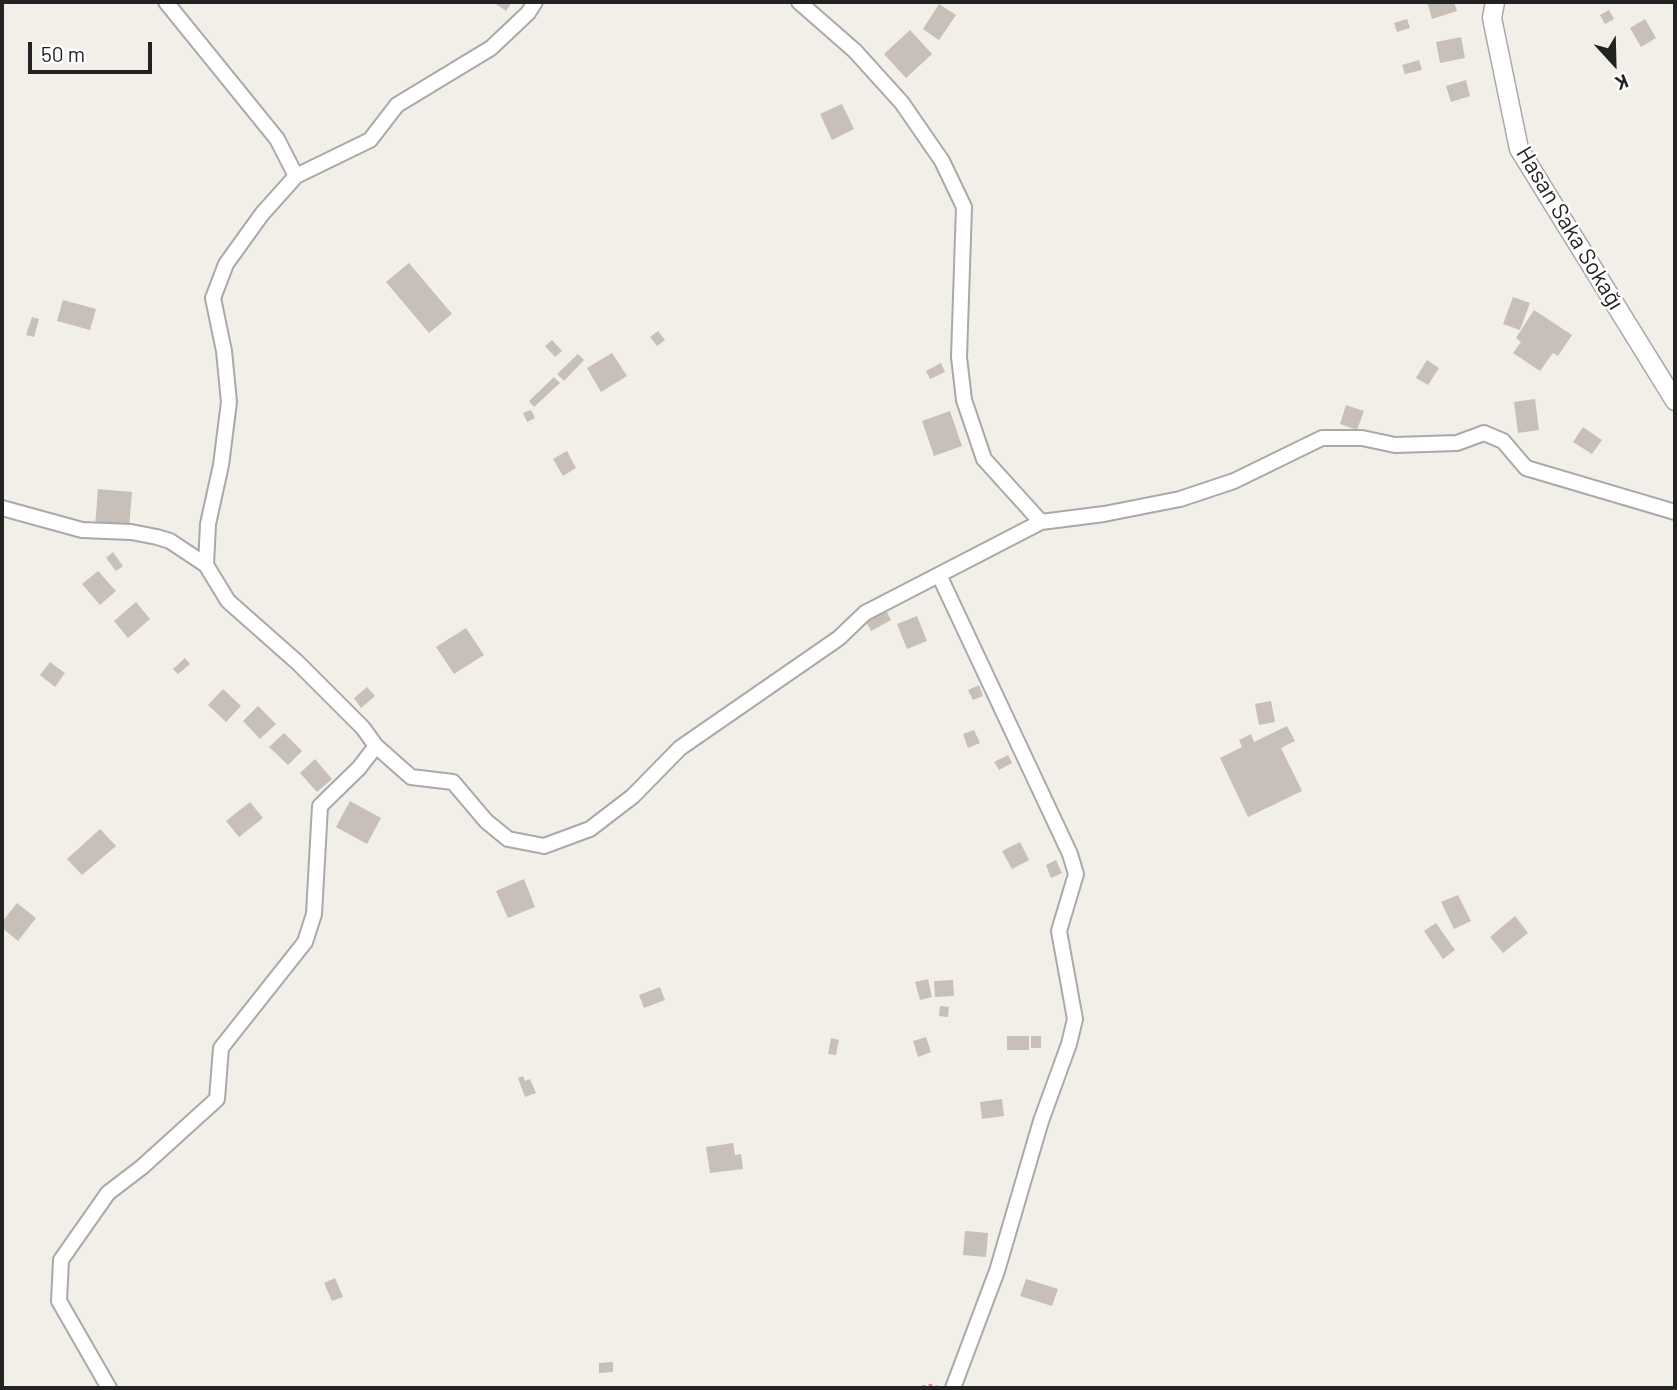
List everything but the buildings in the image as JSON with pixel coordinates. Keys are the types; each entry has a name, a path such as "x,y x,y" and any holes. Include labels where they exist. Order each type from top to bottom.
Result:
{"street":[{"path":"166,2 277,139 296,176"},
{"path":"205,565 208,524 221,465 229,402 224,351 213,298 226,264 262,214 296,176 370,140 397,105 491,48 536,2"},
{"path":"799,2 855,51 902,103 942,161 964,207 959,357 964,400 984,459 1041,522"},
{"name":"Hasan Saka Sokağı","path":"1495,2 1492,18 1519,149 1675,401"},
{"path":"2,508 82,530 131,531 170,541 205,565 228,601 297,662 363,728 376,746 411,776 453,782 486,821 508,839 544,846 590,829 633,796 680,748 839,638 865,613 1041,522 1104,514 1180,499 1234,481 1322,438 1362,439 1395,445 1457,443 1483,433 1503,441 1526,468 1675,512"},
{"path":"939,575 1070,855 1076,874 1059,931 1075,1019 1069,1044 1041,1121 997,1271 953,1388"},
{"path":"109,1388 59,1301 61,1260 108,1193 142,1167 217,1099 221,1048 305,942 314,914 320,806 359,768 376,746"}],"path":[{"path":"915,1388 930,1385 945,1388"}]}
